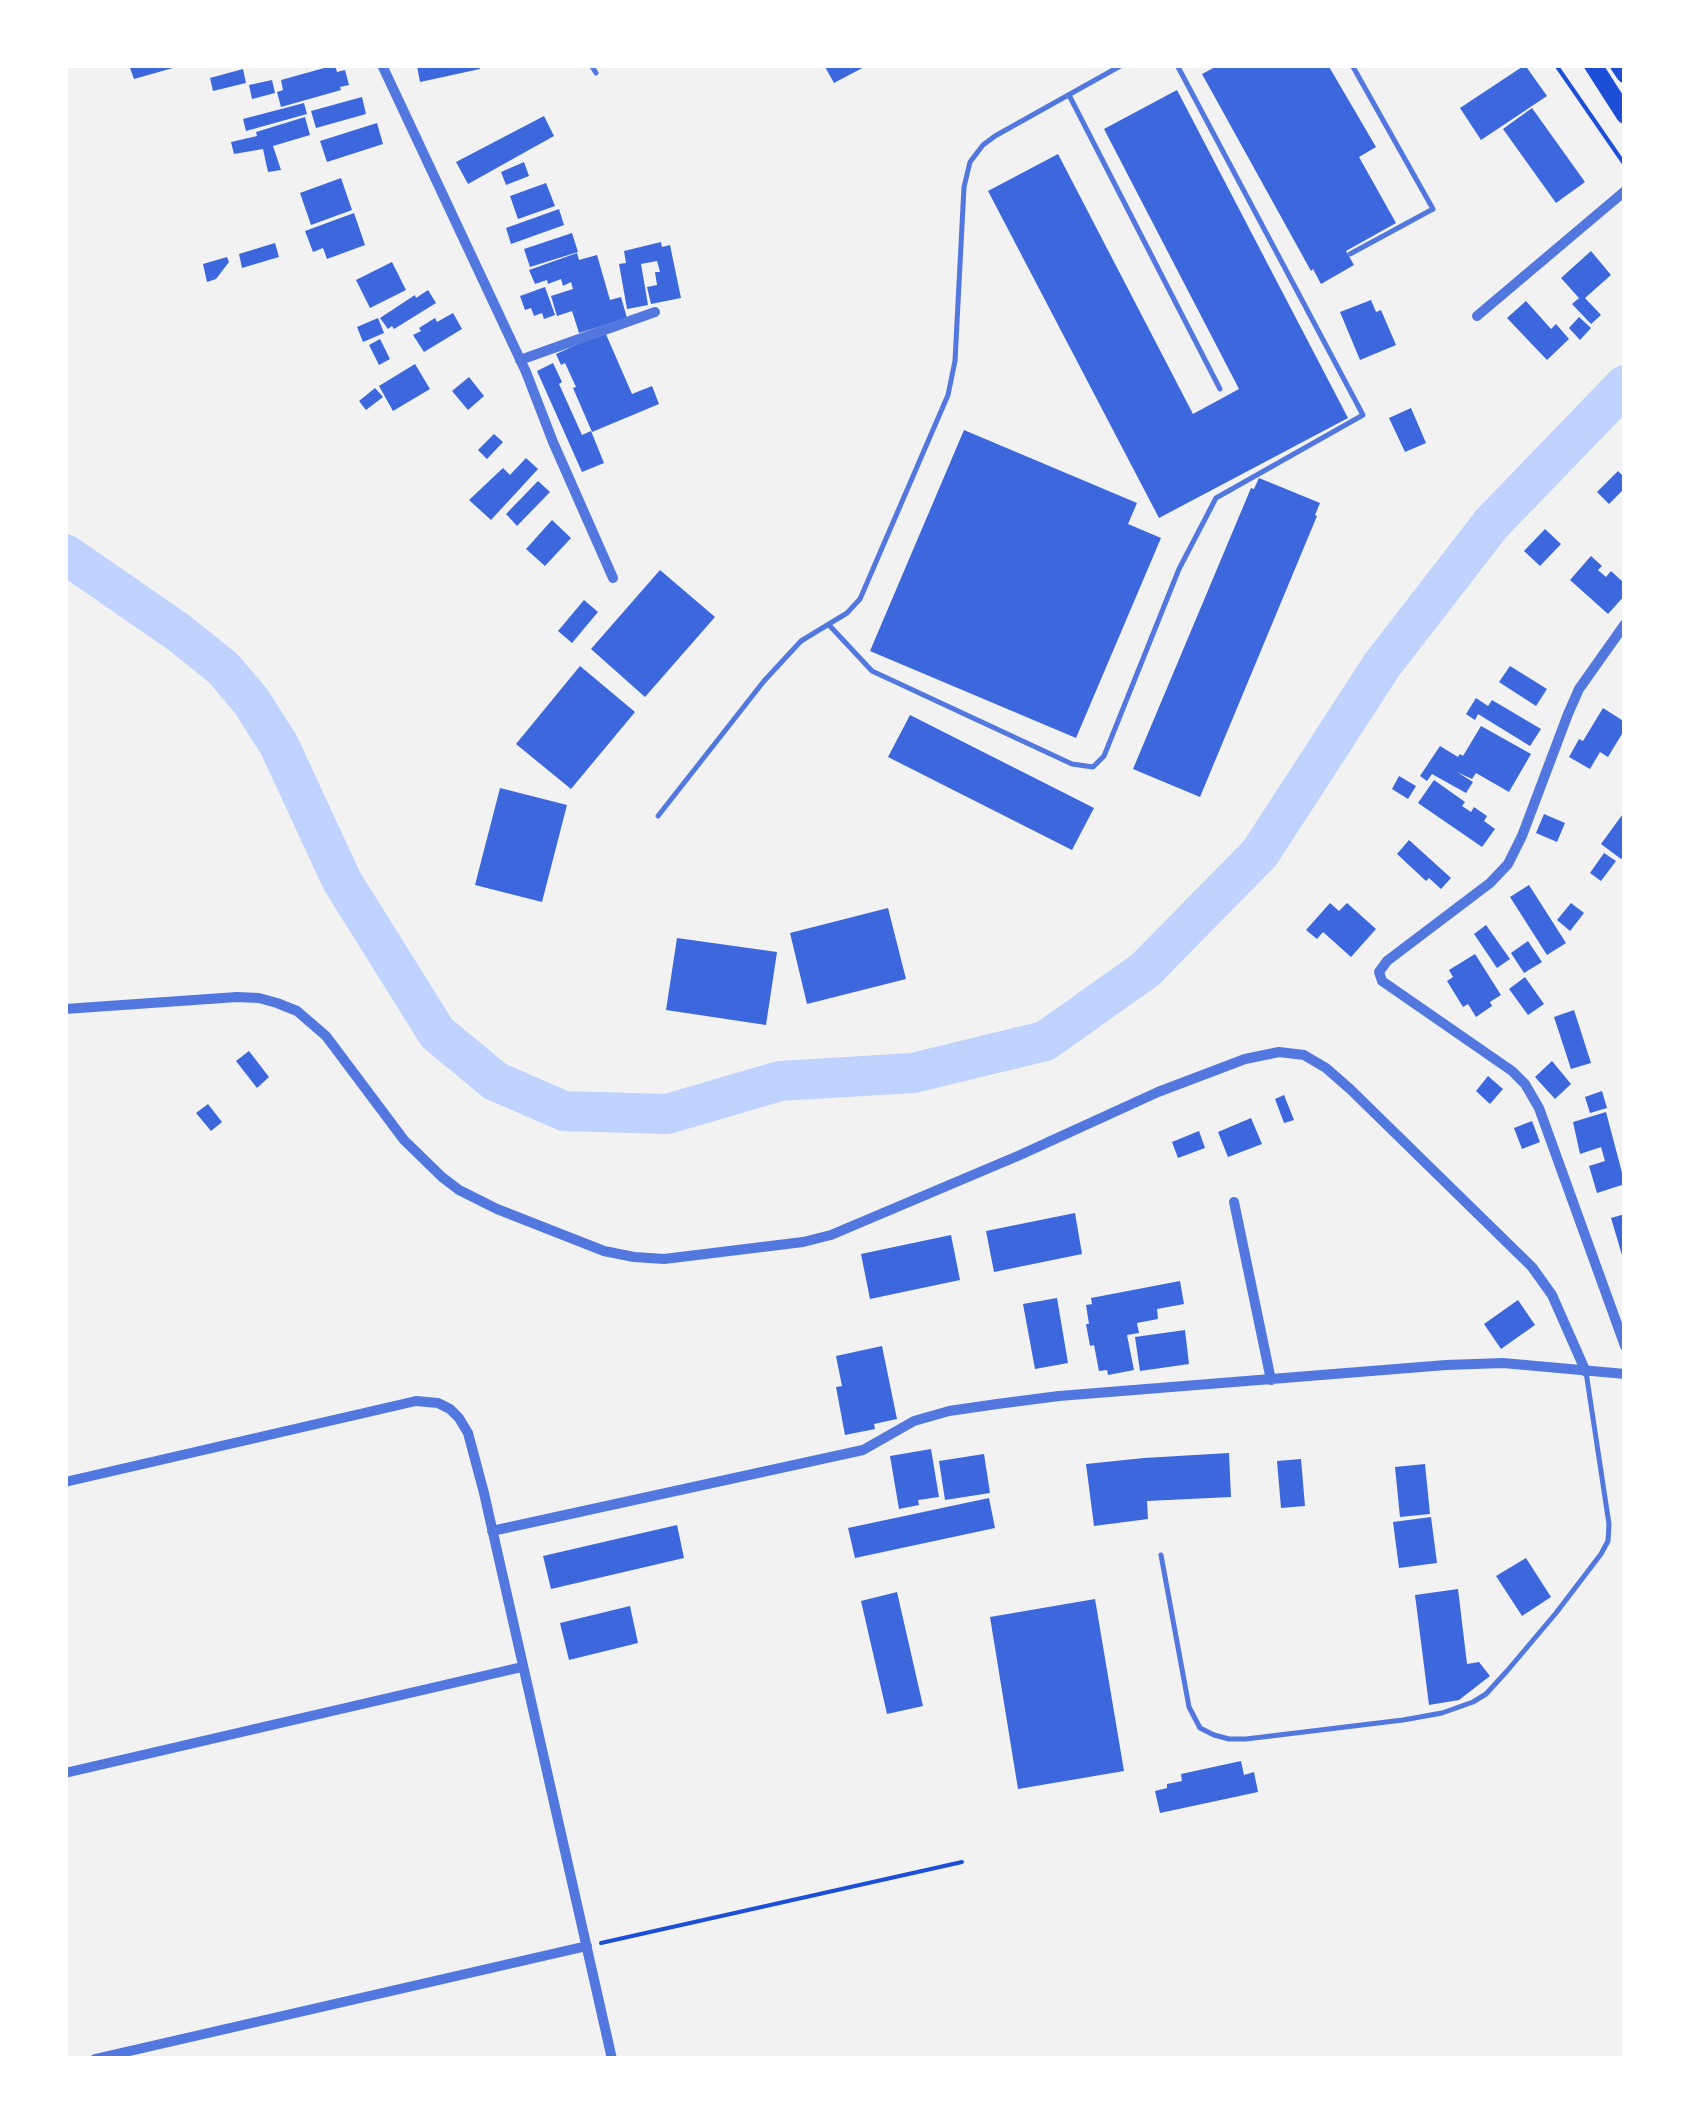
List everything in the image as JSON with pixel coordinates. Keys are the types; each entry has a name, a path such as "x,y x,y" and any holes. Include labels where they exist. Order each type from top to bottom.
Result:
{"highway":[{"path":"1593,65 1625,115"},
{"path":"1619,65 1625,74"}],"street":[{"path":"382,65 520,360 613,578"},
{"path":"1476,316 1625,191"},
{"path":"520,360 655,312"},
{"path":"1625,624 1579,689 1508,864 1490,883 1387,961 1379,972 1382,981 1525,1084 1539,1108 1625,1346"},
{"path":"65,1009 237,997 277,1002 297,1012 326,1036 404,1140 459,1190 497,1210 604,1251 664,1259 831,1235 1158,1092 1245,1059 1279,1052 1304,1055 1350,1088 1532,1268 1552,1296 1586,1372"},
{"path":"1234,1202 1271,1380"},
{"path":"492,1531 863,1450 914,1421 949,1411 1059,1396 1446,1366 1503,1363 1625,1374"},
{"path":"65,1482 416,1401 438,1403 459,1418 468,1434 492,1531 612,2059"},
{"path":"65,1773 522,1667"},
{"path":"96,2059 586,1946"}],"lane":[{"path":"592,65 596,73"},
{"path":"658,816 800,641 829,626 860,599 948,394 955,362 964,188 970,162 983,144 995,136 1122,65"},
{"path":"829,626 872,671 1072,764 1093,768 1104,756 1179,569 1216,498 1362,415 1177,65"},
{"path":"1350,254 1433,209 1352,65"},
{"path":"1069,95 1220,389"},
{"path":"1160,1555 1189,1707 1200,1728 1214,1735 1246,1739 1404,1720 1474,1702 1486,1694 1544,1628 1608,1540 1610,1524 1586,1372"}],"path":[{"path":"1556,65 1625,165"},
{"path":"586,1946 962,1862"}],"building":[{"path":"129,65 180,65 180,66 134,79"},
{"path":"335,65 337,72 345,70 349,85 281,107 277,92 283,90 281,80"},
{"path":"479,65 480,69 420,82 417,66"},
{"path":"824,65 868,65 834,83"},
{"path":"1219,65 1328,65 1376,147 1359,157 1396,223 1346,251 1354,265 1321,284 1202,74"},
{"path":"1525,65 1547,96 1481,140 1460,108"},
{"path":"243,69 246,83 213,91 210,78"},
{"path":"272,80 275,93 252,99 249,85"},
{"path":"1177,90 1348,418 1159,518 988,191 1058,154 1193,414 1239,389 1104,129"},
{"path":"362,97 366,114 316,128 311,111"},
{"path":"304,103 307,114 246,131 243,119"},
{"path":"1532,108 1585,182 1556,203 1503,129"},
{"path":"544,116 554,136 468,184 456,162"},
{"path":"305,117 310,135 273,146 281,170 268,172 263,149 234,154 231,142"},
{"path":"377,123 383,144 327,162 320,141"},
{"path":"524,162 529,176 506,185 501,172"},
{"path":"341,178 352,210 311,225 300,193"},
{"path":"546,183 555,206 518,219 510,196"},
{"path":"559,209 564,225 511,244 506,228"},
{"path":"354,213 365,245 327,259 323,248 313,252 305,231"},
{"path":"572,233 578,252 530,267 524,249"},
{"path":"661,242 662,247 670,245 681,298 651,304 647,287 657,285 655,272 660,272 657,261 641,264 648,305 627,309 619,264 626,263 624,251"},
{"path":"275,243 279,257 242,268 239,254"},
{"path":"1591,251 1611,275 1585,298 1601,315 1591,324 1572,304 1579,298 1561,278"},
{"path":"577,253 579,260 597,255 610,300 621,297 627,318 579,333 572,311 557,316 551,296 573,289 571,282 563,286 561,279 535,284 529,270"},
{"path":"227,257 229,262 216,279 207,282 203,264"},
{"path":"392,262 406,290 370,308 356,280"},
{"path":"545,287 555,315 544,319 542,313 534,316 531,308 525,310 520,296"},
{"path":"428,290 436,303 388,329 380,318"},
{"path":"1371,300 1376,312 1381,310 1396,345 1360,360 1340,312"},
{"path":"1526,301 1551,329 1556,324 1569,339 1547,360 1507,318"},
{"path":"453,313 462,329 424,352 413,335 435,318 437,322"},
{"path":"1579,317 1591,328 1580,340 1569,328"},
{"path":"378,318 384,333 363,342 357,327"},
{"path":"605,332 632,394 652,386 659,404 592,432 565,363 561,365 556,354"},
{"path":"380,339 390,359 379,365 369,345"},
{"path":"553,363 582,435 591,431 604,463 582,472 537,371"},
{"path":"415,364 430,389 393,411 379,386"},
{"path":"469,377 484,396 468,410 452,391"},
{"path":"375,388 383,397 366,410 359,401"},
{"path":"1411,408 1426,443 1405,452 1389,418"},
{"path":"964,430 1137,503 1128,524 1161,538 1076,738 870,651"},
{"path":"494,434 503,442 487,459 478,450"},
{"path":"526,458 538,469 491,520 469,500 503,468 510,475"},
{"path":"1618,471 1625,478 1625,488 1609,504 1597,492"},
{"path":"1259,478 1320,503 1200,797 1133,769 1251,488"},
{"path":"538,481 550,492 517,526 506,514"},
{"path":"552,520 571,538 545,566 526,549"},
{"path":"1545,529 1561,544 1540,566 1524,551"},
{"path":"1591,556 1602,566 1598,570 1606,577 1611,571 1625,584 1625,595 1608,614 1570,580"},
{"path":"660,570 715,617 645,697 591,649"},
{"path":"584,600 598,612 572,643 558,631"},
{"path":"580,666 635,712 571,789 516,744"},
{"path":"1510,666 1547,689 1536,706 1499,682"},
{"path":"1476,698 1488,706 1492,700 1541,729 1530,746 1478,714 1475,720 1466,714"},
{"path":"1603,708 1625,722 1625,729 1608,757 1600,752 1590,769 1569,757"},
{"path":"910,715 1094,808 1072,850 888,757"},
{"path":"1481,726 1531,754 1509,792 1476,773 1472,779 1457,772 1473,782 1466,793 1432,774 1427,781 1420,776 1440,746 1463,756"},
{"path":"1399,776 1416,786 1408,799 1392,789"},
{"path":"1434,780 1465,802 1462,806 1471,812 1474,807 1487,816 1484,821 1495,829 1482,847 1418,803"},
{"path":"500,788 567,805 542,902 475,885"},
{"path":"1625,811 1625,854 1621,859 1601,844"},
{"path":"1544,814 1565,823 1557,842 1536,833"},
{"path":"1409,840 1451,878 1441,889 1429,878 1426,881 1397,854"},
{"path":"1604,853 1616,861 1601,881 1590,873"},
{"path":"1529,885 1566,943 1547,955 1510,897"},
{"path":"1330,903 1339,911 1347,903 1376,929 1351,957 1323,932 1317,939 1306,930"},
{"path":"1571,903 1584,913 1570,931 1557,920"},
{"path":"888,908 906,979 807,1004 790,933"},
{"path":"1486,925 1510,959 1497,968 1474,934"},
{"path":"677,938 777,952 766,1025 666,1010"},
{"path":"1528,941 1542,962 1524,973 1511,953"},
{"path":"1475,954 1501,995 1476,1017 1468,1004 1463,1007 1447,981 1453,977 1449,970"},
{"path":"1525,977 1544,1004 1528,1015 1509,989"},
{"path":"1574,1010 1591,1063 1571,1069 1554,1017"},
{"path":"249,1051 269,1077 257,1088 236,1061"},
{"path":"1552,1061 1571,1084 1555,1099 1535,1077"},
{"path":"1488,1076 1503,1089 1490,1104 1476,1091"},
{"path":"1602,1091 1607,1108 1590,1113 1585,1097"},
{"path":"1284,1095 1294,1120 1284,1123 1275,1099"},
{"path":"208,1104 222,1122 211,1131 196,1113"},
{"path":"1606,1112 1625,1184 1597,1193 1589,1166 1605,1161 1601,1147 1580,1154 1573,1122"},
{"path":"1251,1118 1262,1144 1228,1157 1218,1132"},
{"path":"1532,1121 1540,1142 1522,1149 1514,1128"},
{"path":"1199,1131 1205,1148 1178,1158 1172,1142"},
{"path":"1075,1213 1082,1254 994,1272 986,1231"},
{"path":"1625,1214 1625,1262 1624,1262 1611,1218"},
{"path":"951,1235 960,1280 870,1299 861,1254"},
{"path":"1180,1281 1184,1304 1157,1309 1158,1319 1137,1323 1139,1333 1127,1335 1134,1370 1108,1375 1107,1370 1099,1371 1086,1324 1086,1305 1092,1304 1091,1298"},
{"path":"1057,1298 1068,1363 1035,1369 1023,1304"},
{"path":"1518,1300 1535,1325 1501,1349 1484,1324"},
{"path":"1185,1330 1189,1364 1140,1371 1135,1337"},
{"path":"882,1346 897,1419 874,1424 875,1429 845,1435 836,1387 842,1386 836,1356"},
{"path":"931,1449 939,1497 918,1500 919,1505 899,1509 890,1456"},
{"path":"1229,1453 1231,1497 1147,1501 1148,1519 1094,1526 1086,1464"},
{"path":"984,1454 990,1493 945,1500 939,1461"},
{"path":"1301,1459 1305,1506 1281,1508 1277,1461"},
{"path":"1425,1464 1430,1514 1400,1517 1395,1467"},
{"path":"989,1498 995,1528 855,1558 848,1528"},
{"path":"1431,1517 1437,1563 1399,1568 1393,1522"},
{"path":"677,1525 684,1558 551,1589 543,1556"},
{"path":"1526,1558 1551,1597 1522,1616 1496,1576"},
{"path":"1458,1589 1467,1664 1479,1662 1490,1676 1459,1700 1429,1705 1415,1595"},
{"path":"897,1592 923,1706 887,1714 861,1601"},
{"path":"1095,1599 1124,1771 1018,1789 990,1617"},
{"path":"630,1606 638,1643 569,1660 560,1623"},
{"path":"1241,1761 1244,1775 1254,1772 1258,1792 1160,1813 1155,1791 1182,1781 1181,1774"}],"waterway":[{"path":"65,554 178,632 223,668 251,701 279,745 342,881 437,1033 495,1081 564,1111 667,1114 780,1081 913,1073 1045,1041 1145,970 1260,853 1382,665 1491,524 1625,385"}]}
